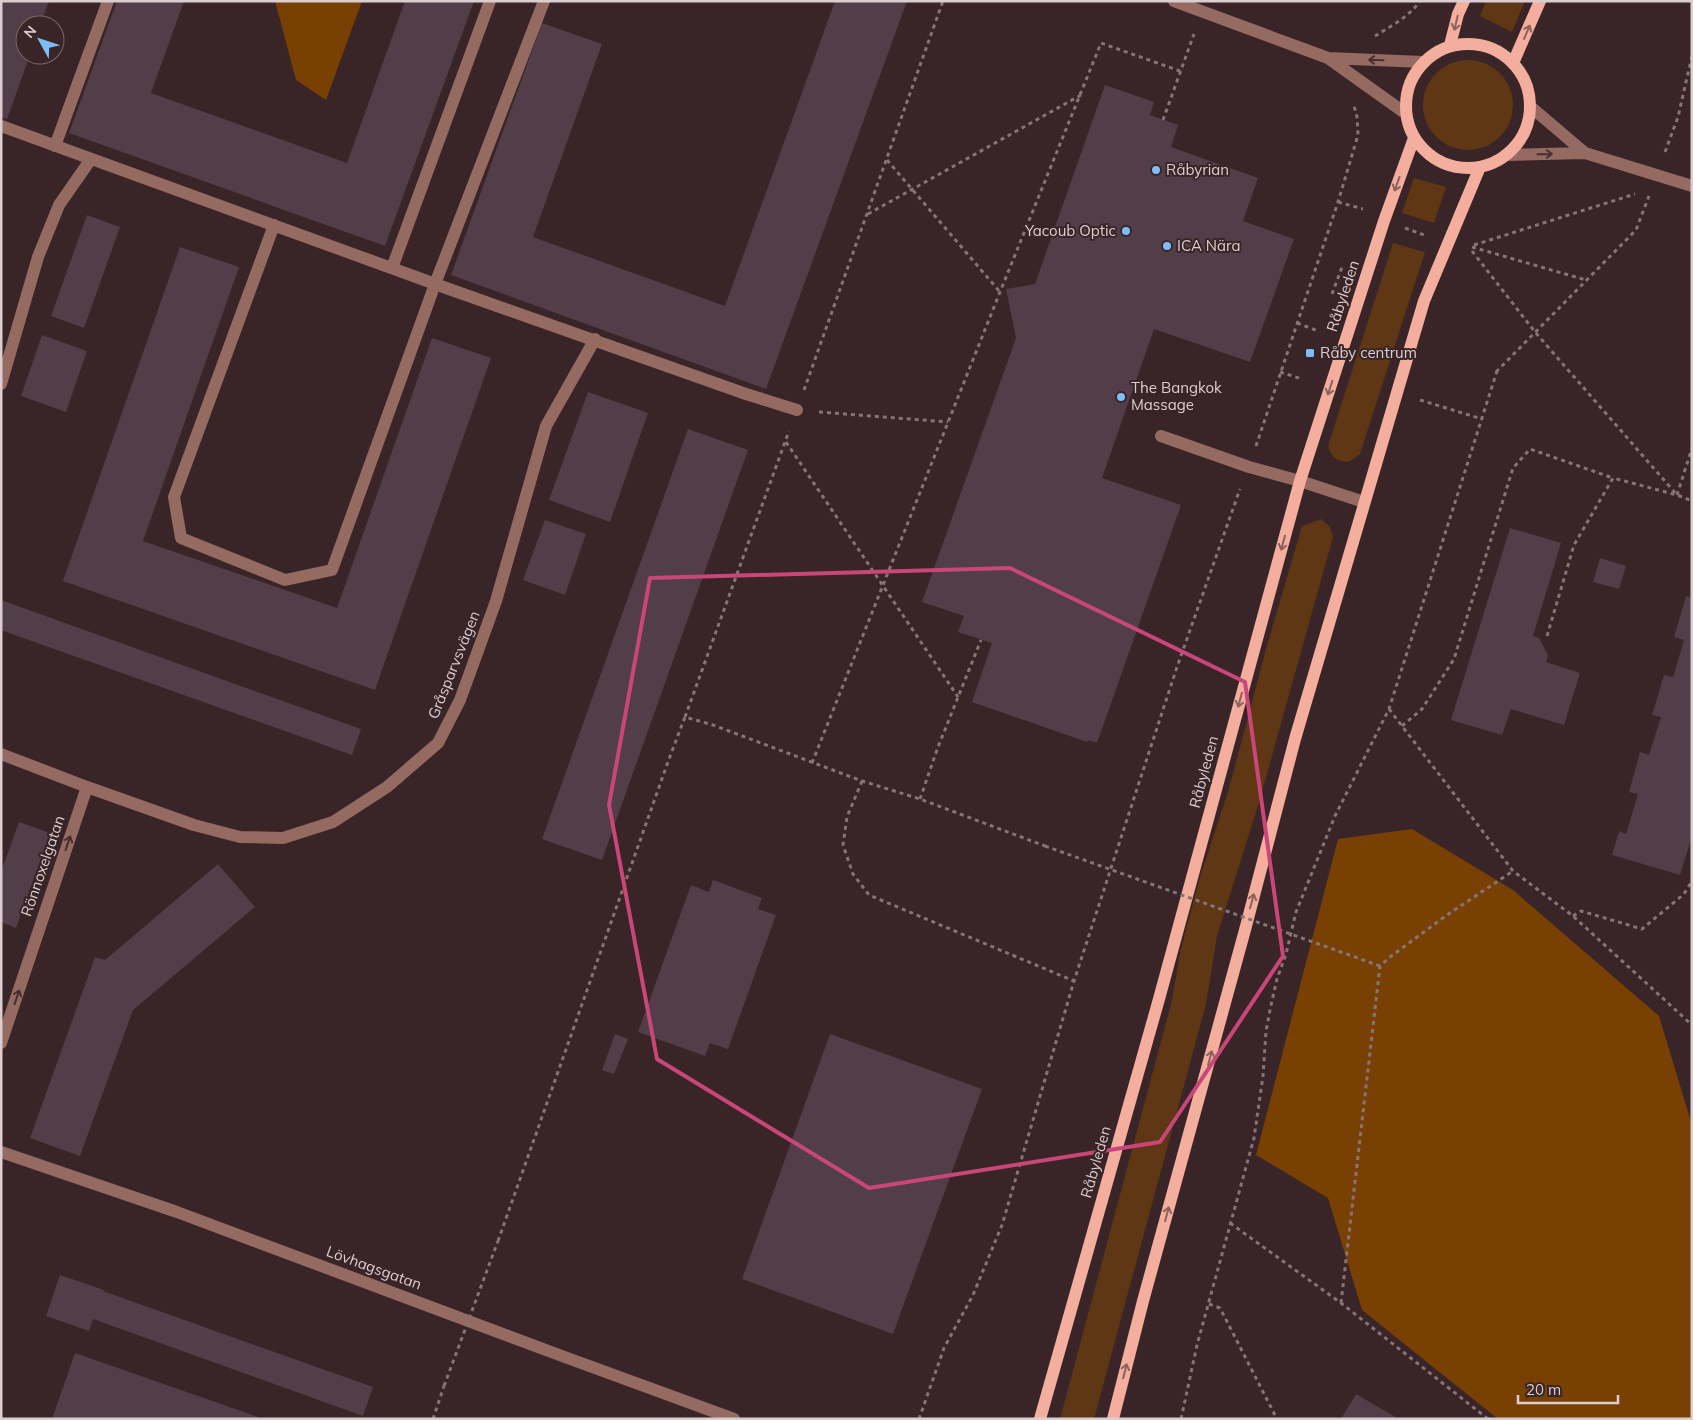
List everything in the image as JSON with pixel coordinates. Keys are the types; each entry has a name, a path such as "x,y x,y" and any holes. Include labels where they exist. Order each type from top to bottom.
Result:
{"main road":[{"path":"1450,45 1458,14 1464,1"},
{"path":"1513,63 1540,1"},
{"path":"1474,44 1494,50 1513,63 1524,79 1531,107 1525,130 1518,143 1506,155 1494,163 1469,168 1457,167 1441,162 1426,152 1414,138 1408,125 1405,114 1408,86 1423,62 1450,45 1474,44"},
{"name":"Råbyleden","path":"1040,1419 1159,999 1300,481 1384,220 1414,138"},
{"path":"1113,1419 1143,1301 1245,930 1295,739 1364,502 1424,301 1480,167"}],"street":[{"path":"55,146 108,1"},
{"path":"392,268 490,1"},
{"path":"274,225 174,498 181,538 285,580 332,570 435,284 544,1"},
{"path":"1174,1 1328,58 1405,114"},
{"path":"1328,58 1423,62"},
{"path":"1531,107 1585,153"},
{"path":"1,126 435,284 595,339 746,394 797,410"},
{"path":"1506,155 1585,153 1692,186"},
{"path":"1,384 38,257 58,205 91,159"},
{"name":"Gråsparvsvägen","path":"87,787 194,825 240,837 283,838 333,822 387,787 438,743 460,700 496,601 546,426 595,339"},
{"path":"1162,436 1248,466 1364,502"},
{"path":"1,754 87,787"},
{"name":"Rönnoxelgatan","path":"1,1043 87,787"},
{"name":"Lövhagsgatan","path":"1,1152 176,1212 734,1419"}],"path":[{"path":"432,1419 498,1241 662,777 786,441 943,1"},
{"path":"1162,120 1203,12"},
{"path":"812,763 1101,43 1180,71"},
{"path":"1182,1419 1198,1345 1254,1138 1263,1076 1270,1005 1286,954 1296,912 1335,816 1389,709 1497,371 1636,230 1678,117 1692,56"},
{"path":"868,214 1081,94"},
{"path":"887,160 1000,292"},
{"path":"1651,189 1468,246 1535,332 1677,495"},
{"path":"1338,202 1363,210 1362,214"},
{"path":"1332,294 1345,258"},
{"path":"1296,323 1318,331"},
{"path":"1392,699 1497,371"},
{"path":"1280,372 1302,379"},
{"path":"1412,398 1482,419"},
{"path":"797,410 948,422"},
{"path":"786,441 958,697"},
{"path":"1677,495 1692,448"},
{"path":"1402,726 1422,709 1454,659 1513,468 1530,449 1613,478 1677,495 1692,501"},
{"path":"1547,636 1574,545 1613,478"},
{"path":"920,799 938,747 981,640"},
{"path":"1389,709 1513,871 1573,916 1692,1025"},
{"path":"685,717 713,725 862,782 920,799 1045,846 1380,966"},
{"path":"862,782 847,817 843,845 853,874 869,895 1074,981 1002,1226 973,1295 944,1348 919,1419"},
{"path":"1341,1303 1380,966 1447,915 1513,871"},
{"path":"1573,916 1581,911 1642,929 1684,894 1692,881"},
{"path":"1230,1223 1341,1303 1488,1419"},
{"path":"1209,1304 1220,1308 1277,1419"}],"highlighted area":[{"path":"1010,568 1245,682 1283,956 1160,1142 869,1188 657,1059 609,805 650,578"}],"shaded area":[{"path":"275,1 362,1 326,100 296,80"},
{"path":"1486,1 1525,1 1512,32 1480,16"},
{"path":"1468,60 1485,64 1500,73 1509,88 1513,105 1509,122 1500,137 1485,146 1468,150 1451,146 1436,137 1427,122 1423,105 1427,88 1436,73 1451,64"},
{"path":"1414,178 1446,187 1434,223 1402,213"},
{"path":"1393,243 1425,252 1360,454 1349,462 1341,461 1333,456 1328,446"},
{"path":"1321,519 1330,527 1333,537 1260,799 1217,936 1206,1004 1094,1419 1060,1419 1171,1004 1181,949 1200,877 1228,792 1266,649 1302,526"},
{"path":"1412,829 1513,890 1659,1016 1692,1125 1692,1419 1498,1419 1362,1310 1328,1198 1256,1155 1338,839"}],"building":[{"path":"1,1 49,1 44,15 15,15 15,65 26,65 7,119 1,117"},
{"path":"117,1 184,1 151,93 347,163 405,1 474,1 385,246 69,133"},
{"path":"835,1 907,1 766,389 451,275 542,23 602,44 533,237 725,306"},
{"path":"1105,85 1154,102 1150,115 1178,125 1171,147 1258,178 1243,221 1294,239 1250,362 1154,329 1102,478 1181,505 1097,743 1088,740 1087,742 972,702 992,643 958,632 964,616 922,602 1016,338 1006,289 1035,284"},
{"path":"87,215 120,227 84,328 51,316"},
{"path":"180,247 239,267 143,541 337,608 432,338 491,358 375,690 63,581"},
{"path":"42,335 87,351 66,412 21,396"},
{"path":"588,392 648,413 610,522 549,500"},
{"path":"688,429 748,450 602,860 542,839"},
{"path":"545,520 586,534 565,595 523,580"},
{"path":"1510,528 1561,543 1533,636 1539,638 1548,655 1546,662 1580,673 1564,725 1511,709 1502,735 1451,720"},
{"path":"1600,558 1626,566 1619,589 1593,582"},
{"path":"1686,596 1692,598 1692,836 1680,875 1612,855 1619,831 1626,834 1638,794 1629,792 1640,752 1649,755 1661,717 1652,715 1664,675 1673,677 1684,640 1674,637"},
{"path":"1,600 361,729 352,755 1,630"},
{"path":"19,822 50,833 16,928 1,922 1,872"},
{"path":"218,864 255,907 133,1010 80,1156 30,1138 95,957 105,960"},
{"path":"713,880 762,898 758,909 776,915 728,1049 710,1043 705,1056 638,1032 691,885 709,892"},
{"path":"615,1034 628,1039 614,1074 602,1070"},
{"path":"830,1034 982,1089 893,1334 742,1279"},
{"path":"60,1275 373,1387 363,1416 93,1319 89,1331 46,1316"},
{"path":"75,1353 261,1418 261,1419 52,1419"},
{"path":"1356,1394 1399,1419 1341,1419"}],"place":[{"name":"Råbyrian","path":"1156,170"},
{"name":"Yacoub Optic","path":"1126,231"},
{"name":"ICA Nära","path":"1167,246"},
{"name":"Råby centrum","path":"1310,353"},
{"name":"The Bangkok Massage","path":"1121,397"}]}
